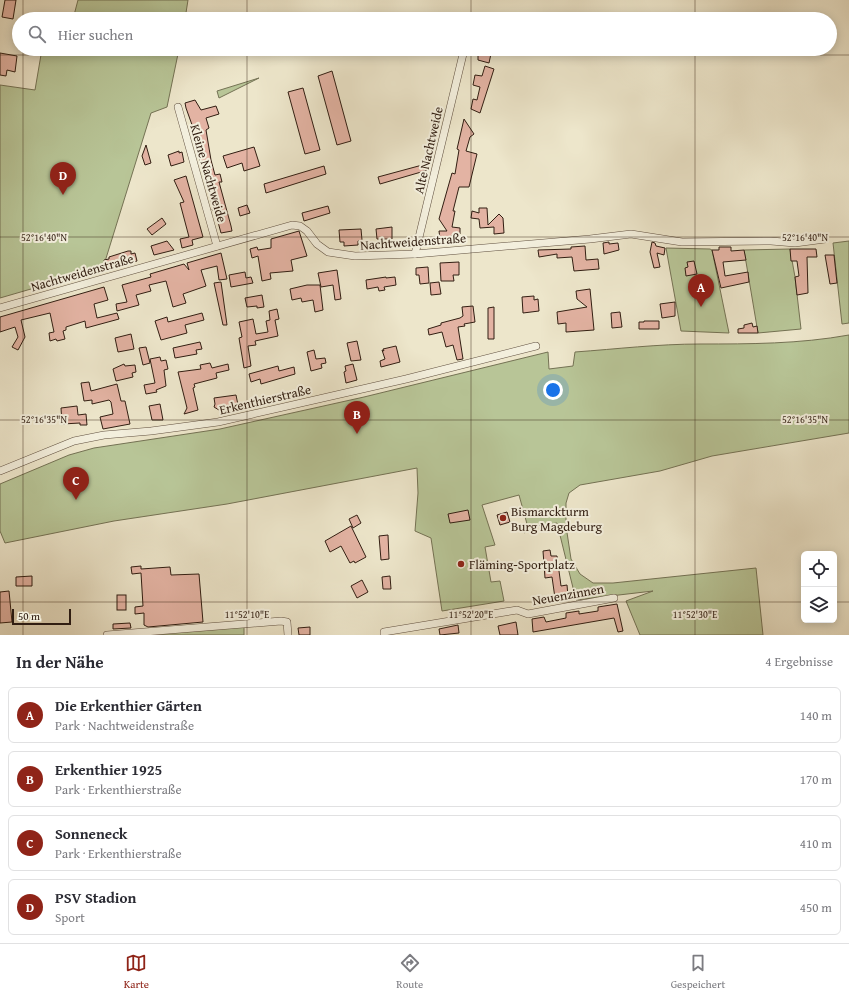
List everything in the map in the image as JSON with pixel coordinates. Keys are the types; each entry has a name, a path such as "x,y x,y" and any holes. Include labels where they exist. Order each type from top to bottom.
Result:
{"street":[{"name":"Alte Nachtweide","path":"416,254 463,56"},
{"name":"Kleine Nachtweide","path":"178,107 217,246"},
{"name":"Nachtweidenstraße","path":"0,308 287,226 296,225 306,230 323,249 333,254 368,257 590,239 619,234 642,235 682,242 771,240 795,243 825,240"},
{"name":"Erkenthierstraße","path":"0,471 79,439 218,422 406,379 536,346"},
{"name":"Neuenzinnen","path":"384,633 516,610 528,614 614,598"},
{"path":"106,635 281,621 287,622 288,635"}],"green space":[{"path":"78,0 188,0 186,12 75,12"},
{"path":"41,56 178,56 167,107 151,113 103,268 0,298 0,85 35,90"},
{"path":"259,78 219,98 217,91"},
{"path":"849,241 849,323 842,324 833,243"},
{"path":"666,248 712,250 729,333 681,331"},
{"path":"790,249 801,329 758,333 744,250"},
{"path":"849,335 849,433 712,456 660,471 580,485 569,493 566,503 566,526 571,559 580,574 593,583 613,583 756,568 763,635 640,635 626,601 653,591 576,600 557,523 535,526 524,533 527,524 519,495 482,505 495,545 485,547 491,582 500,581 504,601 442,611 431,538 415,531 418,493 417,468 227,504 114,521 5,543 0,531 0,484 69,455 94,448 220,429 364,397 548,352 549,369 573,366 575,352 684,344 756,344 793,342"},
{"path":"244,627 244,635 137,635"}],"building":[{"path":"5,0 16,0 14,12 12,12 12,19 2,17"},
{"path":"0,53 17,56 15,72 7,70 6,76 0,75"},
{"path":"478,56 490,56 489,63 478,60"},
{"path":"485,66 494,69 480,113 471,109 473,99 477,100 480,87 473,85 475,75 482,76"},
{"path":"332,71 351,141 337,145 318,76"},
{"path":"303,88 320,150 305,154 288,92"},
{"path":"195,100 201,110 216,106 219,114 206,118 209,128 206,130 211,160 215,175 220,174 222,182 219,182 232,231 221,233 215,211 212,210 211,200 217,198 212,183 207,185 197,150 200,150 185,103"},
{"path":"464,119 474,134 470,137 466,151 477,154 469,187 459,187 453,211 455,211 452,227 460,228 460,234 452,235 453,242 444,243 440,239 439,231 447,231 439,219 452,173 455,174 459,150 457,149"},
{"path":"146,145 151,163 145,165 142,156"},
{"path":"254,147 260,166 244,171 242,163 227,168 223,156"},
{"path":"179,151 179,153 182,152 184,162 171,166 168,155"},
{"path":"426,164 428,170 380,184 378,177"},
{"path":"324,166 326,174 266,193 264,184"},
{"path":"186,176 203,237 192,240 193,245 182,248 180,239 189,237 180,203 184,202 174,180"},
{"path":"247,205 250,213 240,216 238,208"},
{"path":"328,206 330,213 304,221 302,213"},
{"path":"479,208 487,208 488,225 499,214 503,218 504,233 494,234 494,227 480,228 479,219 471,218 472,211 479,213"},
{"path":"162,218 166,224 152,235 147,229"},
{"path":"392,227 392,239 377,239 376,229"},
{"path":"361,229 362,240 358,241 358,245 344,246 344,242 340,242 339,230"},
{"path":"299,231 307,256 291,260 293,271 270,273 271,279 262,281 258,256 252,258 250,249 257,247 258,250 271,248 271,239"},
{"path":"167,241 174,250 154,255 151,246"},
{"path":"609,242 609,244 618,243 619,250 604,254 603,243"},
{"path":"652,242 655,243 656,246 665,248 664,255 657,253 660,267 654,268 650,252"},
{"path":"585,246 586,260 598,259 599,269 574,271 572,257 557,258 557,254 539,257 538,250 571,249 571,247"},
{"path":"719,247 731,247 731,251 744,250 746,260 723,262 725,276 748,272 749,282 721,288 712,250 719,250"},
{"path":"790,249 816,249 817,257 807,257 808,293 797,295 795,277 799,276 797,261 791,261"},
{"path":"131,251 131,254 135,253 137,261 107,270 104,260"},
{"path":"221,253 227,279 219,280 217,266 201,270 206,286 183,294 186,303 173,307 166,281 149,285 151,291 136,295 139,305 117,311 116,304 127,302 122,285 151,277 150,274 184,264 189,270 187,263"},
{"path":"825,255 834,255 837,283 830,284"},
{"path":"694,261 697,274 686,276 685,268 688,267 687,262"},
{"path":"459,262 459,275 453,275 454,281 441,281 440,263"},
{"path":"428,267 429,283 420,284 419,275 416,275 416,268"},
{"path":"337,270 341,299 335,300 333,285 321,287 318,273"},
{"path":"245,272 246,278 251,277 253,283 231,287 229,275"},
{"path":"395,277 396,285 384,287 385,290 379,291 378,287 367,289 366,280"},
{"path":"221,282 227,325 223,325 214,283"},
{"path":"439,282 441,294 431,295 430,283"},
{"path":"307,285 320,285 323,310 315,312 313,300 302,302 301,298 292,300 290,289"},
{"path":"104,287 108,300 94,304 97,318 117,313 119,319 86,328 85,321 66,327 66,330 63,331 65,339 57,341 56,339 50,341 49,333 54,332 50,313 21,320 25,337 18,350 12,347 18,337 15,327 0,332 0,317"},
{"path":"590,289 594,330 566,332 566,323 558,324 557,312 587,307 577,299 576,291"},
{"path":"262,295 264,307 247,307 245,298"},
{"path":"534,296 534,300 538,299 539,311 523,313 522,297"},
{"path":"675,302 675,316 662,318 660,304"},
{"path":"473,306 475,322 458,327 463,359 457,360 453,345 446,347 442,332 429,335 428,329 441,325 441,323 460,318 463,316 462,307"},
{"path":"494,307 494,339 488,339 488,308"},
{"path":"277,309 279,319 275,320 278,336 255,341 256,345 248,346 251,366 244,368 239,338 242,337 239,322 253,319 256,334 268,332 266,321 270,320 269,311"},
{"path":"620,312 622,327 612,328 611,313"},
{"path":"202,313 204,320 185,325 187,333 161,340 155,321 167,317 168,322"},
{"path":"659,321 659,329 639,329 639,322"},
{"path":"752,323 753,327 757,326 758,333 738,333 738,329 744,328 744,325"},
{"path":"131,334 134,349 118,352 115,338"},
{"path":"357,341 361,360 351,361 347,343"},
{"path":"200,342 202,349 196,350 197,354 175,358 173,348"},
{"path":"396,346 400,362 381,367 380,361 385,359 382,350 384,351 383,349"},
{"path":"146,347 150,363 143,365 139,348"},
{"path":"314,350 316,359 325,358 326,363 321,364 322,368 311,371 307,352"},
{"path":"160,357 161,361 166,360 168,369 164,370 166,386 156,390 157,392 146,394 144,385 155,383 150,359"},
{"path":"210,363 212,368 228,364 229,370 216,373 217,378 194,384 195,387 193,388 198,410 184,414 187,408 178,372 201,369 200,365"},
{"path":"124,364 125,366 135,365 136,372 132,373 133,377 116,381 113,369"},
{"path":"353,364 357,380 346,383 344,372 346,371 345,366"},
{"path":"278,366 279,371 294,367 295,374 261,384 260,379 251,382 249,374"},
{"path":"89,382 91,391 117,384 121,401 125,401 130,424 103,429 100,417 113,414 111,402 109,400 92,404 92,400 84,401 81,383"},
{"path":"236,395 238,405 219,410 214,407 214,398"},
{"path":"160,404 163,420 152,420 149,406"},
{"path":"77,406 78,415 86,414 87,425 80,425 80,423 62,424 61,408"},
{"path":"468,510 470,520 450,523 448,514"},
{"name":"Bismarckturm Burg Magdeburg","path":"507,512 510,522 500,525 497,515"},
{"path":"357,515 361,523 353,528 349,519"},
{"path":"351,526 366,557 355,563 354,561 350,563 341,546 330,552 325,541"},
{"path":"388,535 389,559 381,560 379,536"},
{"path":"550,550 551,556 557,556 561,586 567,585 568,596 555,598 552,577 545,578 543,551"},
{"path":"141,566 141,569 170,567 171,575 199,574 203,622 148,627 144,625 144,613 135,614 135,607 143,606 141,573 132,574 131,567"},
{"path":"32,576 32,586 16,586 16,577"},
{"path":"390,576 391,589 383,589 382,577"},
{"path":"362,580 368,592 357,598 351,586"},
{"path":"9,591 12,622 0,623 0,592"},
{"path":"117,595 126,595 126,610 117,610"},
{"path":"617,604 623,631 618,632 614,618 533,632 532,619 544,617 546,622 566,618 566,613 579,611 579,614 598,611 598,607"},
{"path":"516,622 518,635 500,635 498,626"},
{"path":"130,623 131,628 113,629 113,624"},
{"path":"458,625 459,633 440,635 439,629"},
{"path":"310,627 310,635 299,635 298,628"}],"place":[{"name":"PSV Stadion","path":"63,195"},
{"name":"Die Erkenthier Gärten","path":"701,307"},
{"name":"Erkenthier 1925","path":"357,434"},
{"name":"Sonneneck","path":"76,500"},
{"name":"Bismarckturm Burg Magdeburg","path":"503,518"},
{"name":"Fläming-Sportplatz","path":"461,564"}]}
